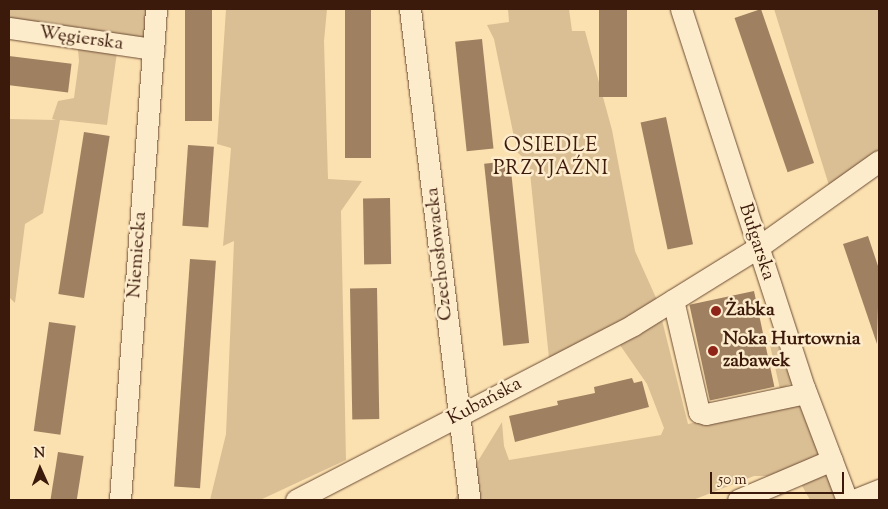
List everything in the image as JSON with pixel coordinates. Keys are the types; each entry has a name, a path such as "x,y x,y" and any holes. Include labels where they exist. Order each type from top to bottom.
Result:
{"street":[{"name":"Niemiecka","path":"120,500 156,9"},
{"name":"Czechosłowacka","path":"410,9 469,500"},
{"name":"Bułgarska","path":"681,9 757,248 806,393 847,500"},
{"name":"Węgierska","path":"9,28 153,49"},
{"name":"Kubańska","path":"296,500 633,325 757,248 879,161"},
{"path":"673,300 699,412 706,414 806,393"},
{"path":"738,500 832,460"},
{"path":"854,500 879,490"}],"shaded area":[{"path":"9,9 156,9 153,49 118,45 107,125 60,120 43,213 25,224 15,303 9,297 9,119 56,120 52,119 58,101 74,98 79,61 77,39 9,28"},
{"path":"226,9 327,9 324,41 328,179 362,181 341,211 346,460 260,500 210,500 226,434 234,241 223,246 231,148 217,144"},
{"path":"508,9 569,9 572,31 585,31 612,130 635,251 657,300 688,424 798,401 836,500 810,500 796,475 783,471 767,476 754,476 693,500 454,500 502,422 504,446 509,460 661,435 664,428 647,384 613,335 550,368 529,163 517,152 494,39 487,25 509,22"},
{"path":"774,9 879,9 879,161 832,195"},
{"path":"776,340 792,383 780,389 769,341"}],"building":[{"path":"185,9 212,9 212,121 185,121"},
{"path":"345,9 371,9 371,158 345,158"},
{"path":"599,9 627,9 627,97 599,97"},
{"path":"761,9 814,163 788,172 735,18"},
{"path":"482,39 493,148 467,151 455,42"},
{"path":"9,56 72,64 68,92 9,85"},
{"path":"666,117 693,244 668,250 641,122"},
{"path":"84,132 110,136 84,298 58,294"},
{"path":"188,145 214,147 208,228 182,226"},
{"path":"510,161 529,343 503,346 484,164"},
{"path":"363,198 390,198 391,264 364,264"},
{"path":"868,236 879,269 877,344 843,244"},
{"path":"190,259 216,261 200,488 174,486"},
{"path":"350,288 377,288 379,419 352,419"},
{"path":"754,291 774,387 710,401 689,305"},
{"path":"49,322 76,326 60,435 34,431"},
{"path":"632,378 634,383 642,381 649,407 515,442 509,416 558,405 557,401 595,393 594,387"},
{"path":"58,452 84,456 77,500 50,500"}],"place":[{"name":"Żabka","path":"716,311"},
{"name":"Noka Hurtownia zabawek","path":"713,351"}],"district":[{"name":"OSIEDLE PRZYJAŹNI","path":"551,158"}]}
